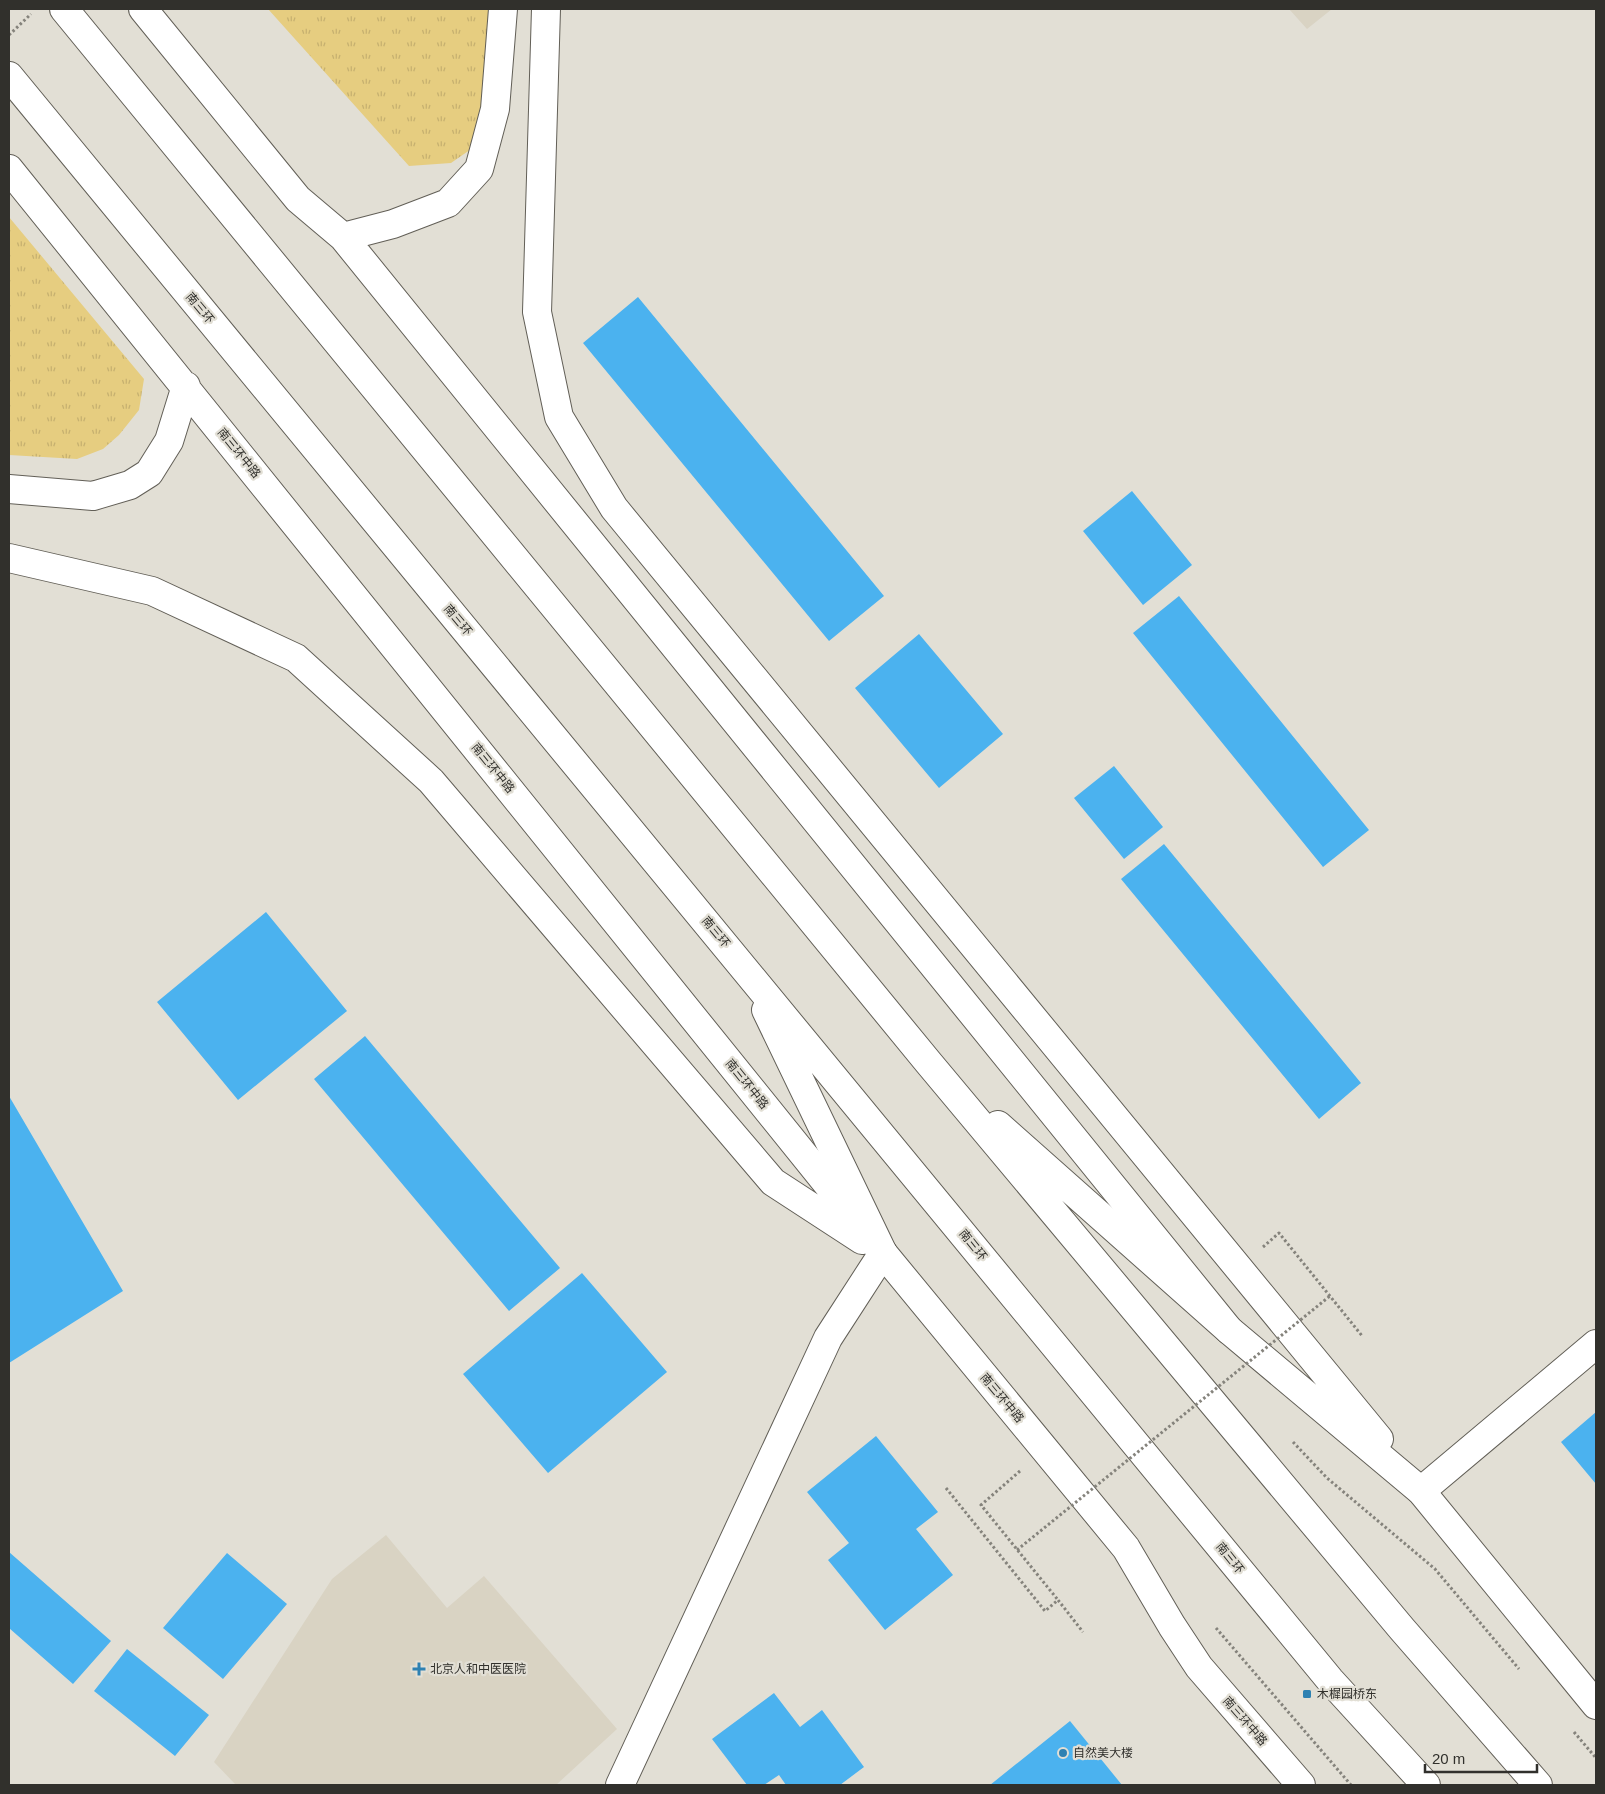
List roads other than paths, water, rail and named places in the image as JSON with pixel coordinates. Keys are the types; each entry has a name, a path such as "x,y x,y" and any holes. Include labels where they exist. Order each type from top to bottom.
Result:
{"main road":[{"path":"64,9 928,1062 1402,1629 1538,1785"},
{"path":"143,9 298,199 343,237 1230,1330"},
{"path":"343,237 393,224 448,203 479,169 495,109 503,9"},
{"path":"546,9 537,312 559,417 614,508 1596,1705"},
{"name":"南三环","path":"9,76 1324,1672 1426,1785"},
{"name":"南三环中路","path":"9,169 186,386 883,1253 1126,1548 1172,1626 1199,1666 1301,1785"},
{"path":"9,490 93,496 130,485 149,473 169,441 186,386"},
{"path":"9,558 152,591 296,658 431,781 773,1182 883,1253"},
{"path":"747,970 883,1253"},
{"path":"928,1062 1230,1330 1422,1491"},
{"path":"620,1785 828,1338 883,1253"},
{"path":"1422,1491 1596,1344"}],"place":[{"name":"北京人和中医医院","path":"419,1669"},
{"name":"木樨园桥东","path":"1307,1694"},
{"name":"自然美大楼","path":"1063,1753"}]}
